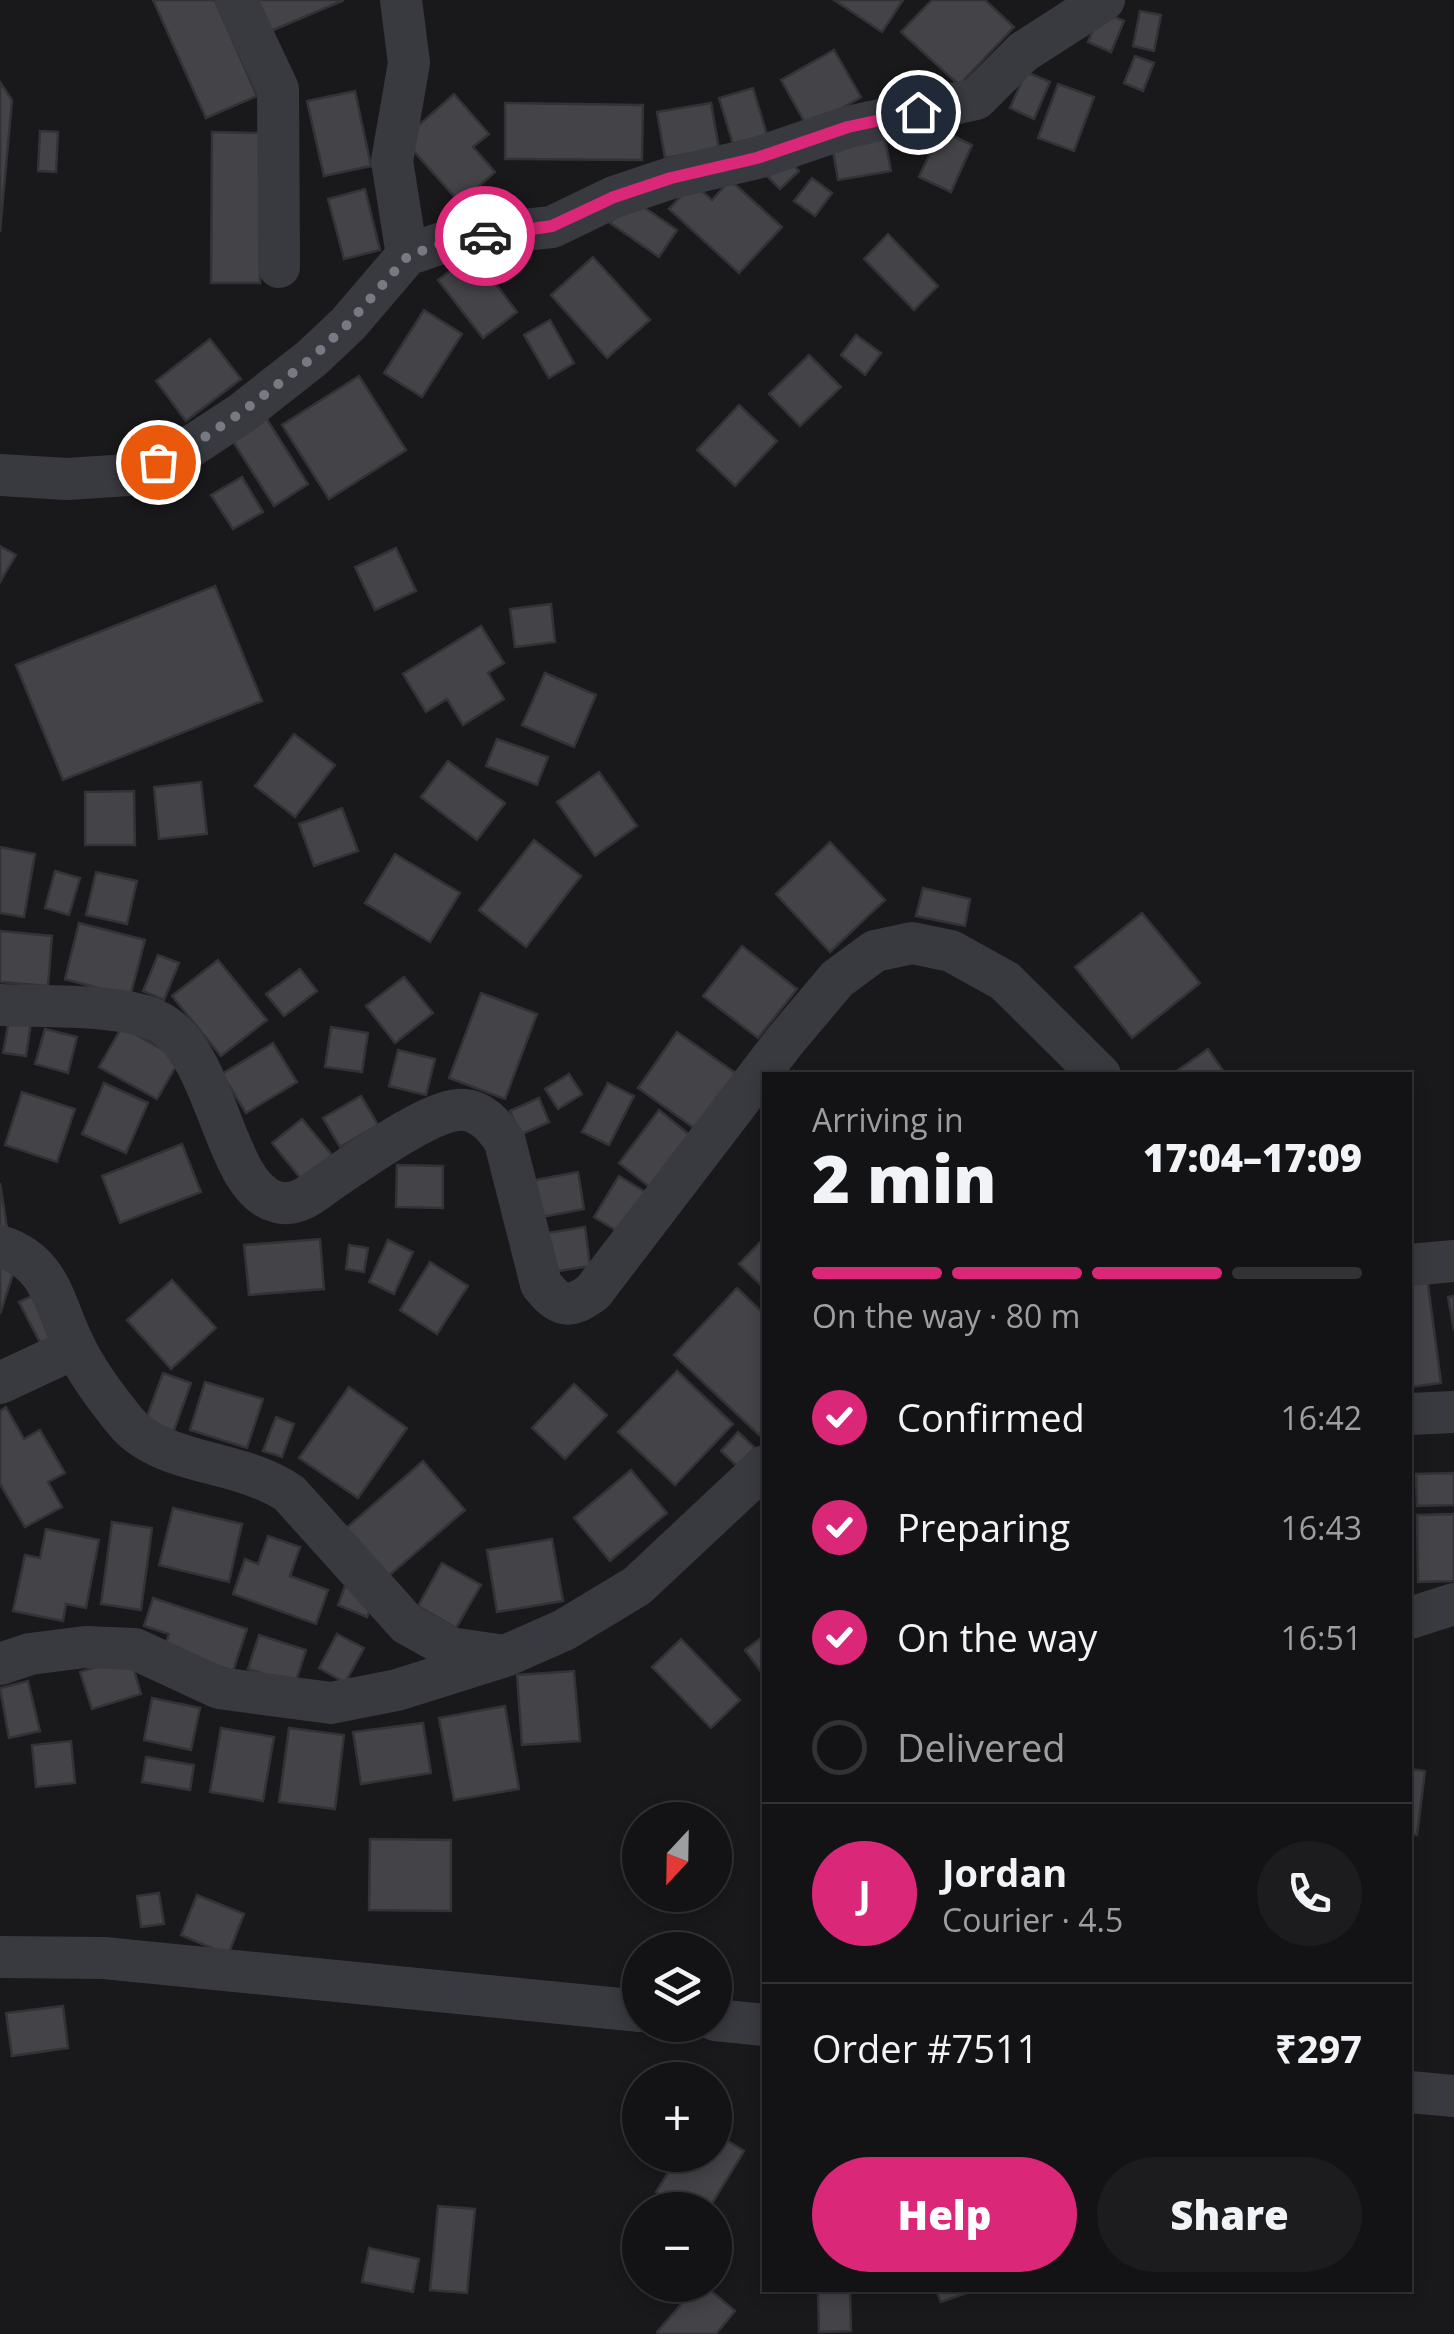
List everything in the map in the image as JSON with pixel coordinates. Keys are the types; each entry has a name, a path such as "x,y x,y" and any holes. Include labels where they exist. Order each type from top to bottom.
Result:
{"street":[{"path":"236,0 278,89 279,267"},
{"path":"400,0 409,63 392,161 408,256"},
{"path":"0,474 67,479 129,475 187,449 312,358 408,256 459,237 552,226 614,197 671,178 757,158 848,127 976,99 1024,52 1104,0"},
{"path":"0,1005 129,1012 157,1021 180,1037 195,1058 251,1186 274,1202 301,1200 375,1150 444,1113 461,1109 479,1114 495,1126 505,1142 542,1284 552,1299 564,1304 578,1304 593,1292 784,1042 837,978 875,950 912,943 950,951 1004,981 1097,1072"},
{"path":"0,1246 21,1252 46,1278 75,1348 139,1438 167,1451 276,1483 407,1624 450,1648 505,1656"},
{"path":"1412,1265 1454,1260"},
{"path":"0,1383 75,1348"},
{"path":"1412,1414 1454,1412"},
{"path":"0,1664 30,1654 84,1647 135,1649 219,1688 330,1703 397,1690 505,1656 564,1630 637,1586 762,1469"},
{"path":"0,1957 104,1958 178,1964 622,2010"},
{"path":"732,2022 762,2025"},
{"path":"1412,2092 1454,2096"}],"building":[{"path":"153,0 215,0 257,96 206,118"},
{"path":"257,0 344,0 271,31"},
{"path":"834,0 903,0 882,32"},
{"path":"932,0 985,0 1014,27 959,85 901,32"},
{"path":"1101,11 1124,21 1111,52 1088,42"},
{"path":"1140,11 1161,15 1154,51 1133,46"},
{"path":"834,50 861,97 808,128 781,80"},
{"path":"1135,56 1154,63 1143,91 1124,83"},
{"path":"1026,72 1050,82 1034,119 1010,108"},
{"path":"0,82 12,100 0,232"},
{"path":"1058,84 1094,97 1074,151 1038,138"},
{"path":"753,88 767,135 733,144 719,98"},
{"path":"355,91 371,166 324,176 307,101"},
{"path":"454,94 489,134 473,147 495,172 460,203 403,139"},
{"path":"505,103 643,105 642,160 505,159"},
{"path":"711,103 719,149 665,158 657,112"},
{"path":"883,129 891,171 838,180 831,139"},
{"path":"941,130 972,145 951,192 919,177"},
{"path":"40,131 58,132 56,172 38,171"},
{"path":"212,132 261,133 260,283 211,283"},
{"path":"787,159 799,171 780,189 768,177"},
{"path":"812,178 832,193 815,216 794,201"},
{"path":"730,180 782,227 739,273 669,209 693,183 712,200"},
{"path":"365,189 380,250 344,259 328,199"},
{"path":"629,197 677,230 659,257 610,223"},
{"path":"888,234 938,286 914,310 864,259"},
{"path":"473,254 517,312 483,338 438,280"},
{"path":"593,257 650,320 607,358 551,295"},
{"path":"424,310 462,334 422,397 384,373"},
{"path":"550,320 574,363 549,378 524,335"},
{"path":"856,335 881,353 865,375 841,355"},
{"path":"210,339 241,379 186,421 156,381"},
{"path":"809,355 841,387 800,426 769,394"},
{"path":"359,376 406,450 329,499 282,425"},
{"path":"739,405 777,441 735,486 697,450"},
{"path":"263,413 308,484 274,506 229,435"},
{"path":"242,477 263,512 233,529 211,495"},
{"path":"0,546 16,555 0,582"},
{"path":"396,548 416,591 375,610 355,567"},
{"path":"215,586 262,701 63,780 16,665"},
{"path":"551,604 555,642 515,647 510,609"},
{"path":"481,626 504,663 488,673 504,699 463,725 447,699 426,712 403,674"},
{"path":"545,673 596,695 574,747 522,725"},
{"path":"294,734 335,765 295,817 255,786"},
{"path":"497,739 548,757 537,785 486,766"},
{"path":"448,761 505,803 477,840 421,797"},
{"path":"599,772 637,826 595,856 557,802"},
{"path":"201,782 207,834 159,839 154,787"},
{"path":"134,791 135,845 85,845 85,792"},
{"path":"342,808 358,851 314,866 299,824"},
{"path":"534,840 581,876 526,947 479,910"},
{"path":"830,842 885,900 830,952 776,894"},
{"path":"0,847 35,854 24,917 0,913"},
{"path":"395,854 460,893 430,942 365,903"},
{"path":"55,871 80,878 69,915 45,908"},
{"path":"96,872 137,881 127,924 86,915"},
{"path":"923,888 970,899 965,926 916,916"},
{"path":"1142,913 1200,983 1132,1038 1075,967"},
{"path":"79,923 145,940 130,997 65,979"},
{"path":"0,931 52,936 48,986 0,982"},
{"path":"742,946 797,989 758,1038 703,996"},
{"path":"158,955 179,963 164,1000 143,991"},
{"path":"218,960 267,1020 221,1056 172,996"},
{"path":"300,969 317,991 284,1016 266,994"},
{"path":"404,977 433,1013 395,1043 366,1006"},
{"path":"481,993 537,1014 505,1099 449,1078"},
{"path":"9,1020 31,1023 26,1056 3,1053"},
{"path":"122,1027 180,1059 157,1099 99,1067"},
{"path":"331,1027 368,1033 362,1072 325,1067"},
{"path":"45,1029 77,1037 68,1073 35,1064"},
{"path":"677,1032 737,1074 697,1130 638,1088"},
{"path":"273,1043 297,1082 246,1113 222,1074"},
{"path":"1208,1049 1224,1072 1175,1072"},
{"path":"398,1050 435,1059 426,1095 389,1086"},
{"path":"569,1074 582,1094 558,1109 545,1089"},
{"path":"104,1083 148,1103 126,1153 82,1134"},
{"path":"608,1083 634,1096 609,1145 582,1132"},
{"path":"22,1092 75,1109 57,1162 5,1145"},
{"path":"361,1096 378,1125 340,1147 323,1118"},
{"path":"539,1098 549,1122 520,1135 510,1111"},
{"path":"659,1110 696,1140 656,1192 619,1163"},
{"path":"302,1119 332,1155 302,1180 272,1143"},
{"path":"182,1144 201,1192 120,1223 102,1176"},
{"path":"397,1165 443,1166 443,1208 396,1207"},
{"path":"578,1172 584,1209 542,1217 535,1180"},
{"path":"619,1176 652,1196 627,1237 594,1217"},
{"path":"0,1183 7,1228 0,1229"},
{"path":"585,1227 590,1266 552,1272 547,1233"},
{"path":"320,1239 324,1289 249,1295 244,1245"},
{"path":"388,1240 413,1252 394,1294 369,1282"},
{"path":"762,1240 762,1286 739,1264"},
{"path":"349,1245 368,1248 364,1272 346,1269"},
{"path":"430,1262 468,1286 437,1334 400,1310"},
{"path":"0,1266 14,1271 0,1314"},
{"path":"1427,1277 1441,1383 1412,1387 1412,1279"},
{"path":"172,1280 216,1328 171,1369 127,1320"},
{"path":"737,1288 762,1312 759,1435 674,1355"},
{"path":"38,1293 62,1341 44,1350 19,1302"},
{"path":"1454,1296 1454,1330 1448,1297"},
{"path":"677,1371 733,1424 675,1485 618,1432"},
{"path":"163,1373 191,1383 173,1433 145,1422"},
{"path":"205,1382 263,1399 247,1448 190,1430"},
{"path":"574,1384 607,1415 565,1459 532,1428"},
{"path":"349,1387 407,1428 358,1498 299,1458"},
{"path":"6,1407 24,1439 40,1430 65,1473 48,1482 62,1507 25,1527 0,1484 0,1411"},
{"path":"276,1417 294,1424 282,1457 263,1451"},
{"path":"738,1432 755,1448 737,1466 721,1451"},
{"path":"423,1461 465,1510 385,1579 343,1531"},
{"path":"631,1470 667,1513 610,1561 574,1518"},
{"path":"1454,1473 1454,1505 1417,1506 1416,1474"},
{"path":"173,1508 242,1524 229,1582 159,1565"},
{"path":"1454,1514 1454,1581 1418,1582 1417,1515"},
{"path":"112,1522 152,1528 141,1610 101,1604"},
{"path":"46,1529 99,1540 86,1608 66,1604 63,1621 13,1611 25,1555 40,1558"},
{"path":"268,1536 300,1547 290,1576 328,1590 316,1624 233,1594 245,1559 258,1564"},
{"path":"552,1539 563,1601 497,1612 487,1550"},
{"path":"442,1563 481,1585 456,1628 418,1606"},
{"path":"345,1586 375,1598 367,1617 338,1605"},
{"path":"153,1598 247,1629 233,1671 164,1648 169,1634 144,1626"},
{"path":"337,1634 364,1648 345,1683 319,1668"},
{"path":"259,1635 306,1650 295,1684 248,1669"},
{"path":"762,1637 762,1673 745,1650"},
{"path":"681,1639 740,1700 711,1728 652,1667"},
{"path":"130,1656 141,1694 92,1709 80,1672"},
{"path":"574,1671 580,1741 522,1745 517,1675"},
{"path":"28,1681 40,1731 9,1738 0,1688"},
{"path":"152,1698 200,1708 191,1750 144,1740"},
{"path":"505,1706 519,1789 454,1800 439,1718"},
{"path":"423,1723 431,1773 361,1784 353,1732"},
{"path":"221,1728 274,1737 263,1801 210,1792"},
{"path":"289,1728 344,1735 335,1809 279,1802"},
{"path":"71,1741 75,1783 36,1787 32,1745"},
{"path":"146,1757 194,1765 190,1790 142,1782"},
{"path":"1412,1769 1425,1771 1417,1835 1412,1834"},
{"path":"370,1839 451,1840 451,1911 369,1910"},
{"path":"159,1893 164,1924 141,1927 137,1896"},
{"path":"197,1895 244,1914 228,1955 181,1935"},
{"path":"63,2006 68,2048 12,2056 6,2013"},
{"path":"732,2144 744,2151 732,2171"},
{"path":"668,2172 731,2172 719,2192 656,2192"},
{"path":"438,2206 475,2209 467,2293 430,2290"},
{"path":"369,2248 419,2259 413,2292 362,2282"},
{"path":"850,2292 851,2331 819,2332 818,2293"},
{"path":"937,2292 969,2292 941,2302"},
{"path":"683,2302 724,2302 735,2311 716,2334 657,2332"}],"way so far":[{"path":"158,462 187,449 242,412 312,358 408,256 459,237 485,236"}],"route":[{"path":"485,236 552,226 614,197 671,178 757,158 848,127 918,112"}]}
